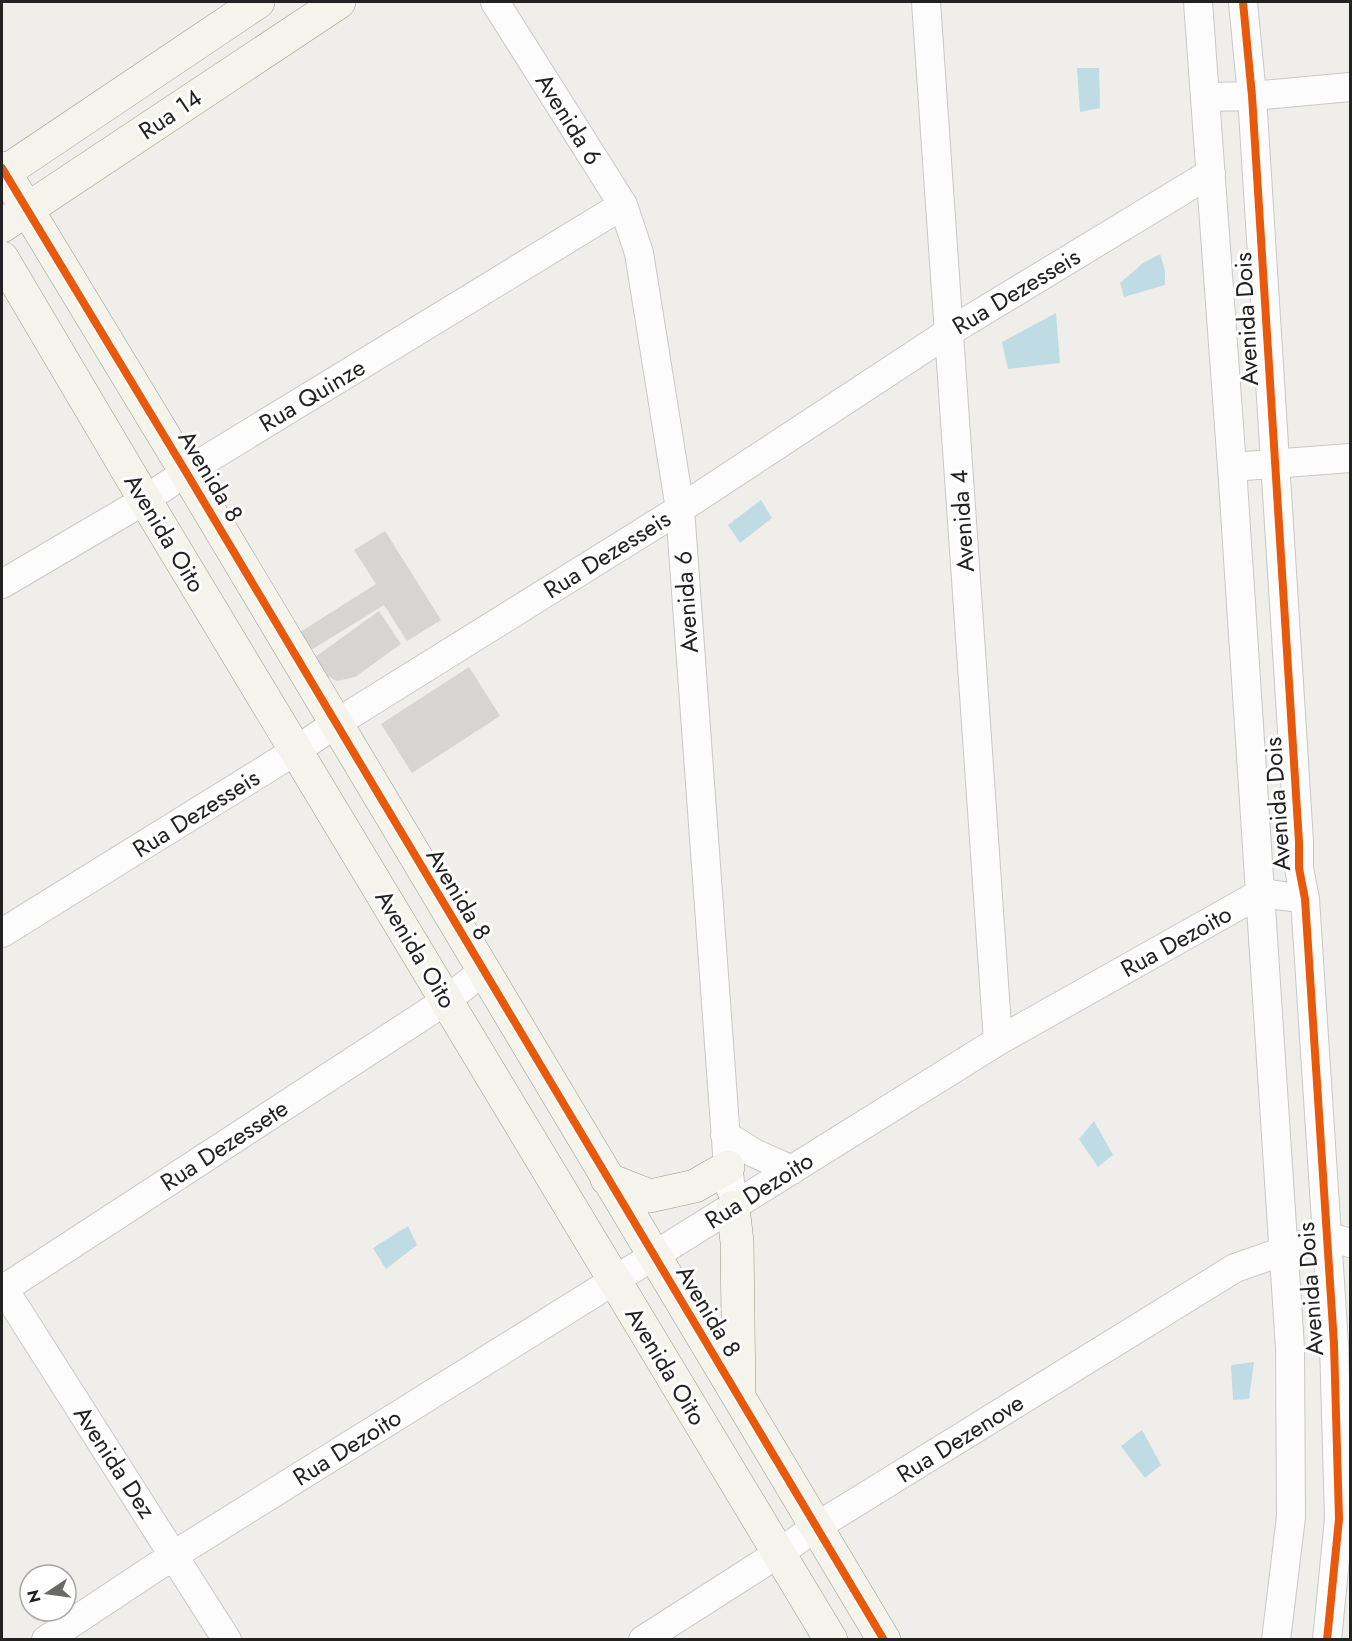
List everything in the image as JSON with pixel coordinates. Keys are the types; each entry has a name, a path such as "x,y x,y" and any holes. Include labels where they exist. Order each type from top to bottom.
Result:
{"street":[{"name":"Rua 14","path":"2,171 258,2"},
{"name":"Rua 14","path":"14,218 339,2"},
{"name":"Avenida 6","path":"495,2 623,205 639,253 680,508 725,1135 733,1207"},
{"name":"Avenida 4","path":"926,2 999,1041"},
{"name":"Avenida Dois","path":"1198,2 1258,844 1290,1348 1291,1517 1276,1640"},
{"name":"Avenida Dois","path":"1243,2 1252,96 1299,868 1305,899 1339,1240 1334,1344 1339,1518 1327,1640"},
{"path":"1206,97 1252,96 1350,87"},
{"name":"Avenida 8","path":"2,171 14,218 186,472 884,1640"},
{"name":"Rua Dezesseis","path":"2,933 680,508 949,332 1210,173"},
{"name":"Rua Quinze","path":"2,584 145,500 186,472 623,205"},
{"name":"Avenida Oito","path":"2,258 145,500 831,1640"},
{"path":"1232,468 1350,458"},
{"path":"1258,844 1299,842"},
{"path":"1261,893 1305,899"},
{"name":"Rua Dezoito","path":"46,1640 174,1555 999,1041 1261,893"},
{"name":"Rua Dezessete","path":"2,1288 447,1000 483,970"},
{"path":"725,1135 754,1153 792,1170"},
{"path":"607,1179 650,1196 694,1186 728,1167"},
{"path":"733,1207 737,1242 739,1399"},
{"name":"Rua Dezenove","path":"643,1640 816,1527 1234,1268 1285,1252 1339,1240"},
{"name":"Avenida Dez","path":"2,1288 227,1640"}],"water":[{"path":"1077,68 1099,68 1100,108 1080,112"},
{"path":"1160,254 1165,271 1165,285 1124,297 1120,283 1143,263"},
{"path":"1056,313 1060,363 1008,369 1002,342"},
{"path":"761,500 772,518 740,543 728,525"},
{"path":"1094,1121 1113,1155 1098,1167 1079,1139"},
{"path":"408,1226 417,1245 386,1269 373,1248"},
{"path":"1254,1362 1249,1399 1233,1400 1231,1365"},
{"path":"1142,1430 1161,1465 1145,1478 1121,1446"}],"building":[{"path":"385,531 441,620 407,641 384,605 308,652 297,634 376,584 354,550"},
{"path":"379,611 401,644 355,677 337,681 316,671 311,660"},
{"path":"469,667 500,716 412,773 381,724"}],"cycle path":[{"path":"1243,2 1252,96 1299,868 1305,899 1334,1344 1339,1519 1327,1640"},
{"path":"2,168 884,1640"}]}
